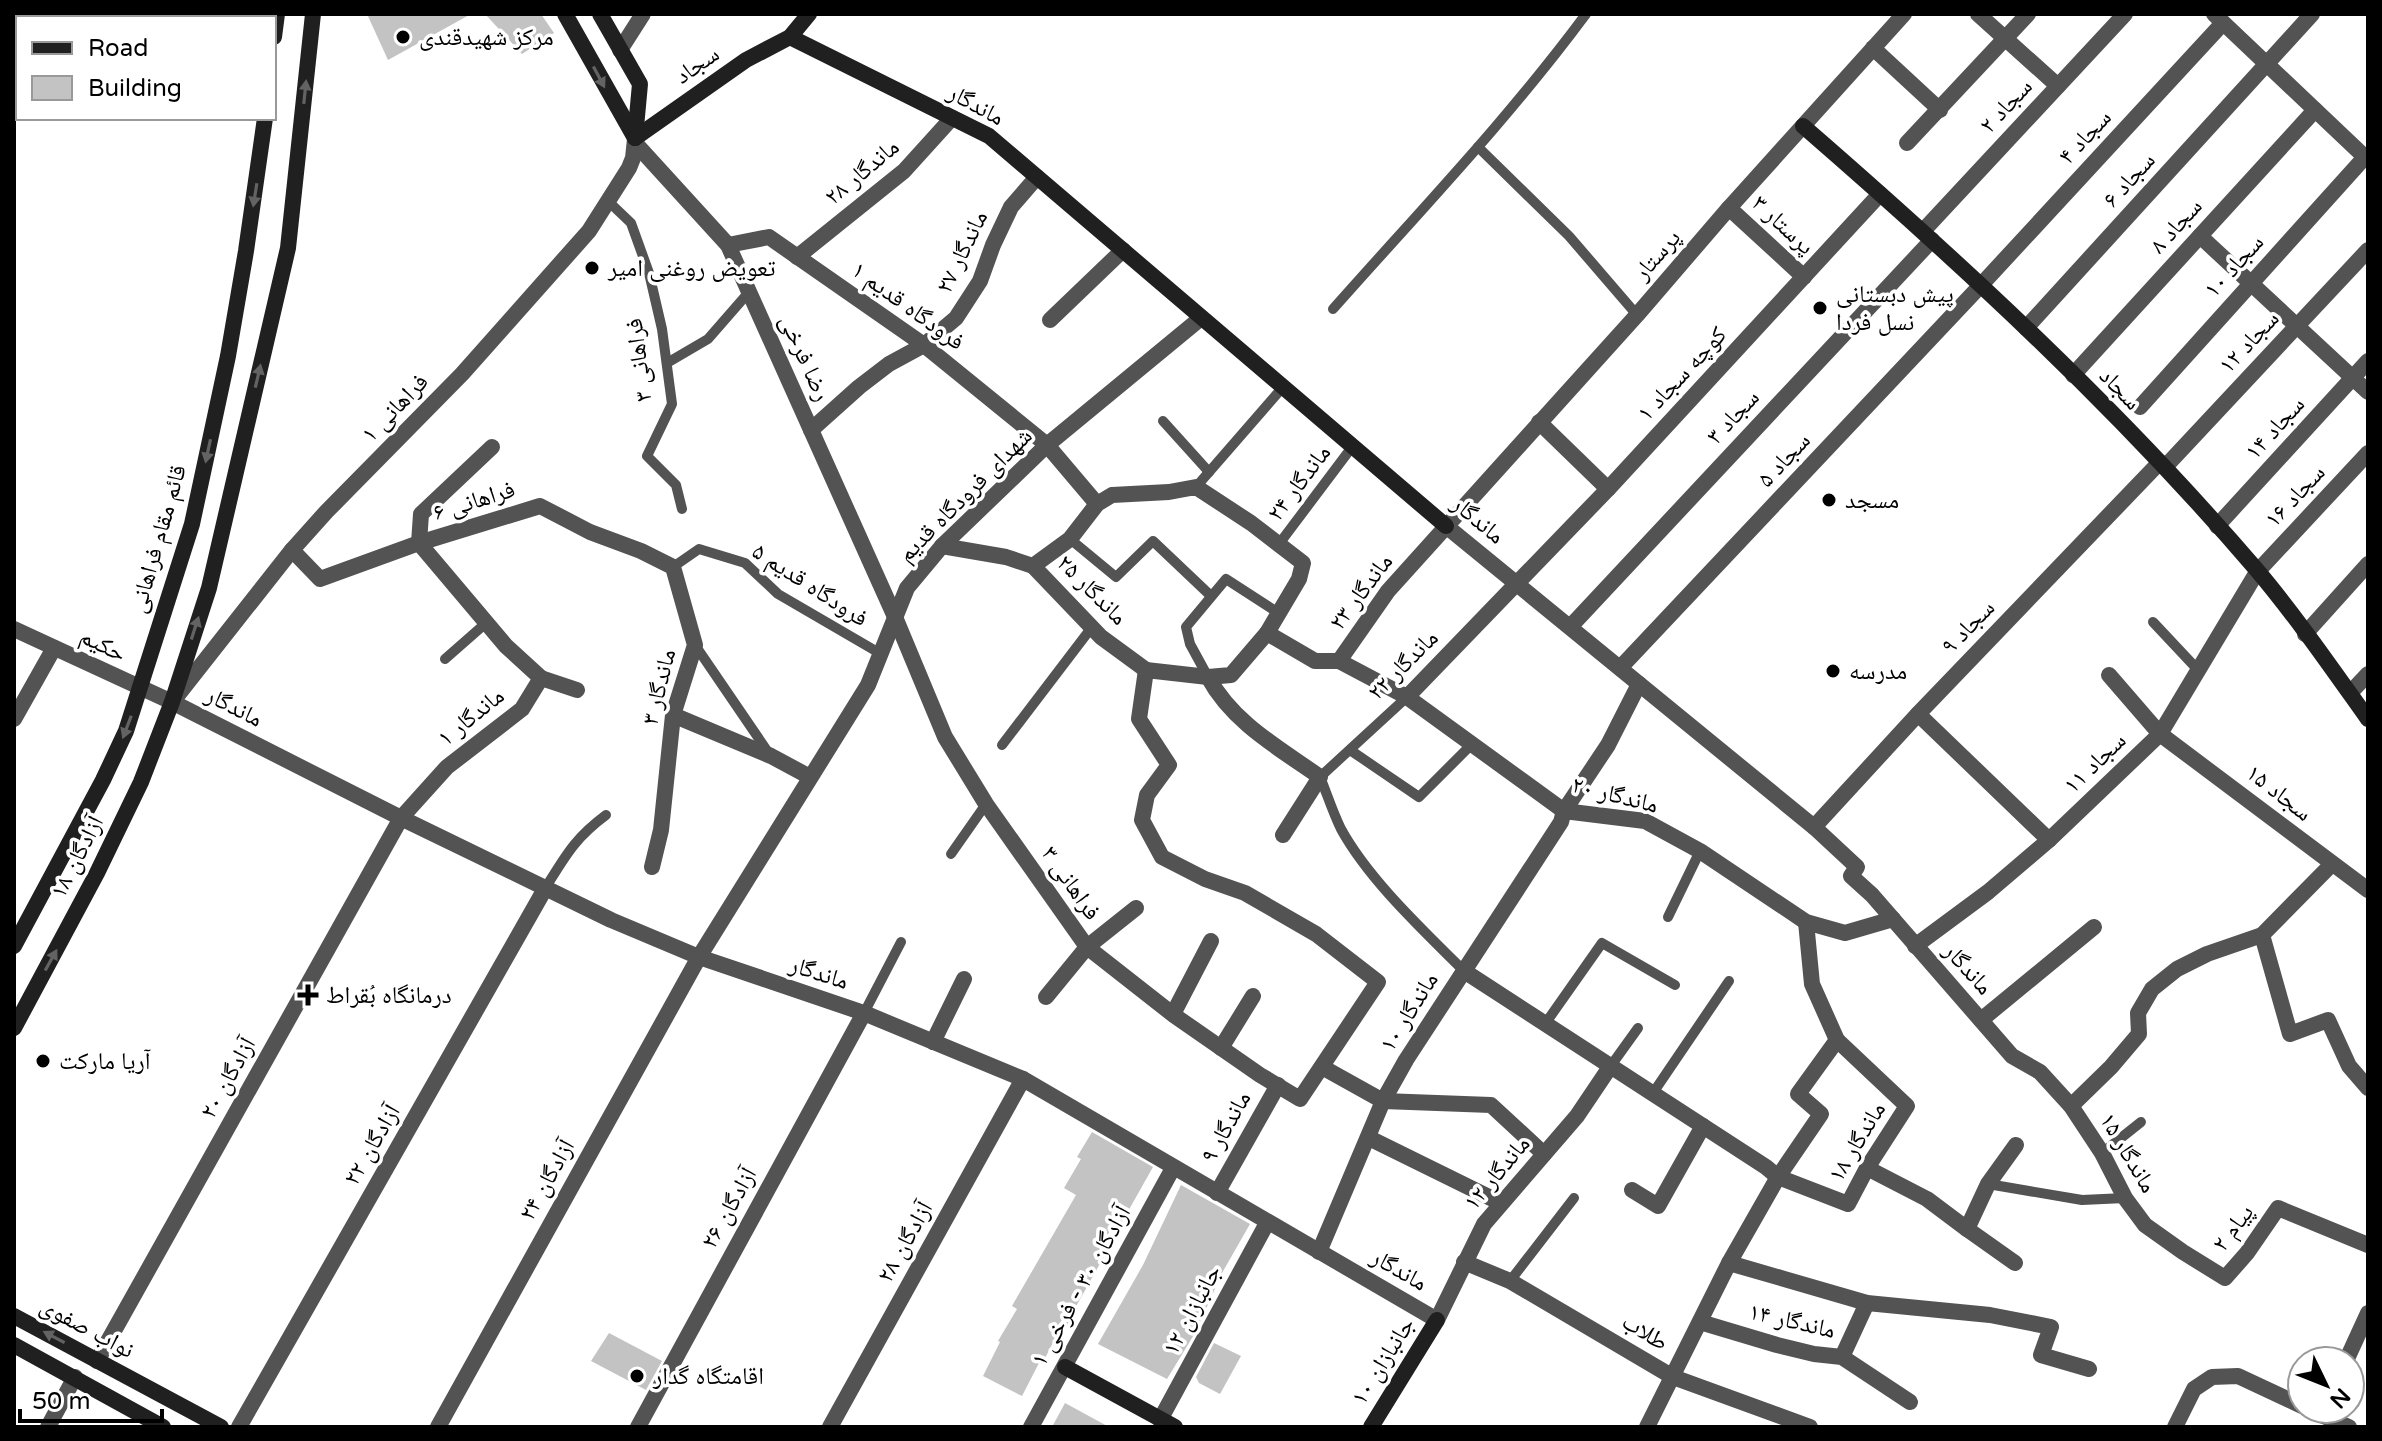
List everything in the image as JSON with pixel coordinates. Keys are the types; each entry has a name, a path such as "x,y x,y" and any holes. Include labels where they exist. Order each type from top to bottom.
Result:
{"street":[{"path":"172,702 209,588 288,248 313,14"},
{"path":"565,14 635,141"},
{"path":"600,14 640,84 635,141"},
{"path":"620,50 643,14"},
{"path":"790,37 809,14"},
{"name":"پرستار","path":"1446,526 1904,14"},
{"path":"1978,14 2058,86"},
{"path":"1907,143 2028,14"},
{"name":"سجاد ۲","path":"1927,236 2125,14"},
{"name":"سجاد ۶","path":"2026,328 2312,14"},
{"path":"2219,18 2366,158"},
{"name":"سجاد ۴","path":"1982,284 2219,18"},
{"name":"ماندگار","path":"790,37 989,136 1446,526 1814,827 1857,867 1851,876 1872,895 2012,1056 2040,1072 2071,1106"},
{"name":"سجاد","path":"635,141 746,60 790,37"},
{"path":"1873,48 1940,110"},
{"name":"سجاد ۸","path":"2073,375 2315,110"},
{"name":"ماندگار ۲۸","path":"797,257 904,171 952,118"},
{"name":"قائم مقام فراهانی","path":"14,946 126,731 192,524 228,356 265,120"},
{"name":"سجاد","path":"1803,126 1982,284 2162,465 2257,572 2368,719"},
{"name":"فراهانی ۱","path":"172,702 292,550 462,374 589,231 629,168 635,141"},
{"name":"رضا فرخی","path":"635,141 728,245 895,617"},
{"name":"سجاد ۱۰","path":"2140,407 2366,158"},
{"name":"ماندگار ۲۷","path":"811,430 859,387 889,364 924,345 956,318 980,281 1011,207 1037,177"},
{"name":"کوچه سجاد ۱","path":"1517,584 1880,194"},
{"name":"پرستار ۳","path":"1729,208 1804,277"},
{"name":"سجاد ۳","path":"1570,627 1927,236"},
{"path":"2200,236 2368,392"},
{"name":"فرودگاه قدیم ۱","path":"728,245 769,237 924,345 1047,445 1097,504"},
{"path":"1050,320 1123,250"},
{"name":"سجاد ۱۲","path":"2162,465 2368,250"},
{"name":"سجاد ۵","path":"1620,668 1982,284"},
{"name":"شهدای فرودگاه قدیم","path":"699,957 868,685 907,588 942,546 1047,445 1201,318"},
{"name":"سجاد ۱۴","path":"2217,526 2368,361"},
{"path":"1539,422 1608,489"},
{"path":"419,543 421,514 492,447"},
{"name":"سجاد ۱۶","path":"2257,572 2368,453"},
{"name":"سجاد ۹","path":"1814,827 1918,714 2162,465"},
{"path":"1097,504 1112,495 1169,492 1196,487 1303,563 1299,579 1280,614 1231,675 1208,677 1146,670 1139,719 1169,765 1147,795 1142,820 1162,857 1205,879 1245,893 1316,934 1378,982 1322,1067 1383,1101 1491,1105 1544,1154"},
{"name":"ماندگار ۲۵","path":"1097,504 1070,539 1033,566 1092,627 1146,670"},
{"name":"فراهانی ۶","path":"292,550 320,579 419,543 540,506 590,532 673,567"},
{"name":"ماندگار ۲۳","path":"1267,633 1315,661 1339,661 1388,591 1446,526"},
{"name":"ماندگار ۱","path":"401,818 447,767 522,709 541,678 506,646 419,543"},
{"path":"942,546 1006,557 1033,566"},
{"path":"2305,634 2368,564"},
{"name":"ماندگار ۳","path":"652,867 661,830 673,715 695,645 673,567"},
{"name":"سجاد ۱۱","path":"1915,946 1988,892 2049,840 2160,734 2257,572"},
{"name":"ماندگار ۲۲","path":"1407,697 1517,584"},
{"name":"فراهانی ۳","path":"895,617 945,737 986,804 1087,947 1173,1014 1300,1099 1322,1067"},
{"name":"حکیم","path":"14,629 172,702"},
{"path":"14,719 54,648"},
{"name":"ماندگار ۲۰","path":"1339,661 1407,697 1564,811 1645,821 1700,851 1806,922 1845,933 1893,919"},
{"path":"2350,693 2368,674"},
{"name":"سجاد ۱۵","path":"2109,675 2160,734 2368,890"},
{"path":"1208,677 1217,694 1251,730 1320,777 1283,835"},
{"path":"541,678 577,690"},
{"name":"ماندگار ۱۰","path":"1319,1252 1383,1101 1561,822 1564,811 1608,745 1639,684"},
{"name":"ماندگار","path":"172,702 611,920 699,957 864,1013 1023,1079 1437,1320"},
{"name":"آزادگان ۱۸","path":"14,1028 97,873 141,782 172,702"},
{"path":"1918,714 2049,840"},
{"path":"673,715 771,756 810,777"},
{"name":"آزادگان ۲۰","path":"97,1361 401,818"},
{"path":"2071,1106 2139,1034 2138,1013 2152,989 2177,969 2207,954 2262,935 2332,864"},
{"name":"آزادگان ۲۲","path":"239,1427 546,887"},
{"path":"1046,997 1087,947 1136,908"},
{"path":"1647,1427 1729,1263 1778,1177 1821,1114 1798,1094 1837,1040 1812,984 1806,922"},
{"path":"1981,1020 2094,927"},
{"path":"2262,935 2290,1034 2328,1020 2349,1066 2368,1088"},
{"path":"1173,1014 1211,941"},
{"name":"آزادگان ۲۴","path":"438,1427 699,957"},
{"path":"1464,971 1778,1177"},
{"path":"933,1042 964,979"},
{"path":"1221,1048 1253,996"},
{"name":"آزادگان ۲۶","path":"638,1427 864,1013"},
{"name":"ماندگار ۱۸","path":"1778,1177 1848,1204 1907,1106 1837,1040"},
{"name":"ماندگار ۱۲","path":"1437,1320 1484,1224 1577,1116 1610,1067"},
{"name":"آزادگان ۲۸","path":"830,1427 1023,1079"},
{"name":"ماندگار ۹","path":"1217,1193 1278,1085"},
{"name":"ماندگار ۱۵","path":"2071,1106 2102,1153 2125,1198 2145,1225 2225,1278"},
{"path":"1632,1190 1658,1206 1703,1126"},
{"path":"1369,1138 1501,1203"},
{"path":"1967,1229 1988,1184 2016,1145"},
{"name":"آزادگان ۳۰ - فرخی ۱","path":"1031,1427 1173,1168"},
{"path":"1867,1168 1927,1199 2015,1263"},
{"name":"پیام ۲","path":"2225,1278 2247,1253 2278,1208 2368,1245"},
{"name":"جانبازان ۱۲","path":"1167,1423 1267,1223"},
{"name":"طلاب","path":"1464,1262 1510,1281 1673,1377 1810,1427"},
{"path":"1729,1263 1867,1303 1990,1315 2051,1327 2041,1355 2089,1369"},
{"path":"1842,1357 1867,1303"},
{"path":"2353,1345 2368,1313"},
{"name":"نواب صفوی","path":"14,1316 221,1427"},
{"name":"جانبازان ۱۰","path":"1371,1427 1437,1320"},
{"name":"ماندگار ۱۴","path":"1700,1322 1777,1345 1842,1357 1910,1402"},
{"name":"نواب صفوی","path":"14,1345 163,1427"},
{"path":"1065,1367 1167,1423"},
{"path":"2175,1427 2194,1389 2212,1377 2238,1376 2286,1400"},
{"path":"48,1427 75,1377"}],"lane":[{"path":"1333,309 1478,147 1555,56 1586,14"},
{"path":"1478,147 1569,236 1637,315"},
{"name":"فراهانی ۳","path":"609,202 631,223 649,273 662,329 672,404 647,456 676,485 682,509"},
{"path":"667,363 708,339 749,292"},
{"path":"1196,487 1283,387"},
{"path":"1163,421 1209,472"},
{"name":"ماندگار ۲۴","path":"1279,544 1352,447"},
{"path":"1070,539 1116,577 1153,541 1211,596"},
{"name":"فرودگاه قدیم ۵","path":"673,567 699,549 745,563 778,594 881,654"},
{"path":"1208,677 1190,644 1186,627 1226,579 1280,614"},
{"path":"2153,622 2199,671"},
{"path":"445,659 486,623"},
{"path":"1002,745 1092,627"},
{"path":"695,645 771,756"},
{"name":"ماندگار ۲۲","path":"1320,777 1407,697"},
{"path":"1350,750 1419,797 1472,744"},
{"path":"1320,777 1342,830 1367,866 1464,971"},
{"path":"951,854 986,804"},
{"path":"546,887 583,833 606,815"},
{"path":"1668,917 1700,851"},
{"path":"864,1013 901,942"},
{"path":"1545,1024 1602,943 1675,985"},
{"path":"1653,1093 1729,981"},
{"path":"1610,1067 1638,1028"},
{"path":"2102,1153 2141,1122"},
{"path":"1988,1184 2082,1200 2125,1198"},
{"path":"1510,1281 1574,1198"}],"building":[{"name":"مرکز شهیدقندی","path":"367,14 471,14 388,60"},
{"name":"مرکز شهیدقندی","path":"485,14 541,14 554,33 522,54"},
{"path":"1092,1132 1153,1167 1122,1222 1116,1219 1101,1248 1107,1251 1064,1333 1059,1331 1022,1396 983,1376 998,1341 1017,1309 1012,1306 1076,1195 1064,1188"},
{"path":"1181,1185 1250,1224 1222,1273 1195,1333 1167,1379 1098,1344 1143,1265"},
{"name":"اقامتگاه گدار","path":"609,1333 662,1361 646,1390 591,1361"},
{"path":"1214,1343 1241,1356 1220,1394 1199,1383 1196,1377"},
{"path":"1065,1403 1109,1427 1052,1427"}],"place":[{"name":"مرکز شهیدقندی","path":"403,37"},
{"name":"تعویض روغنی امیر","path":"592,268"},
{"name":"پیش دبستانی نسل فردا","path":"1820,308"},
{"name":"مسجد","path":"1829,500"},
{"name":"مدرسه","path":"1833,671"},
{"name":"درمانگاه بُقراط","path":"308,995"},
{"name":"آریا مارکت","path":"43,1061"},
{"name":"اقامتگاه گدار","path":"637,1376"}]}
